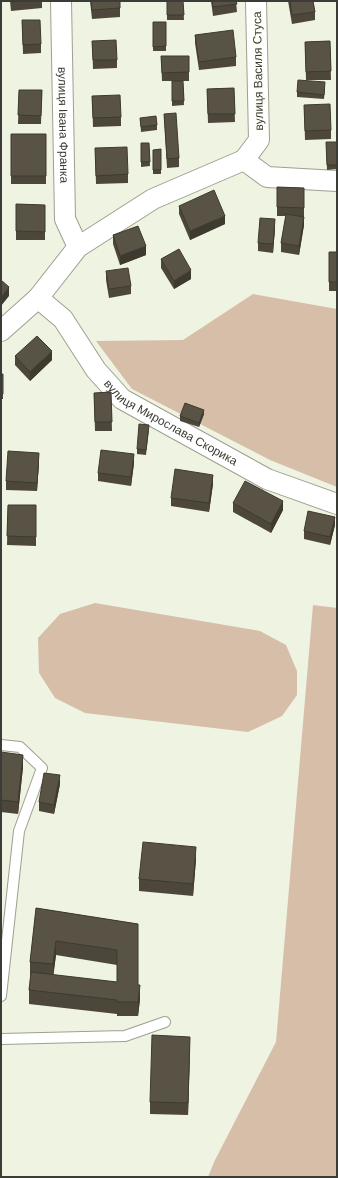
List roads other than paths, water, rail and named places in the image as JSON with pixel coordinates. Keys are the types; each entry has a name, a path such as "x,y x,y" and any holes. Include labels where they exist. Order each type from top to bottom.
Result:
{"street":[{"name":"вулиця Івана Франка","path":"62,1 65,219 78,247"},
{"name":"вулиця Василя Стуса","path":"244,160 260,140 256,1"},
{"path":"1,331 38,298 78,247 153,199 244,160 267,177 337,182"},
{"name":"вулиця Мирослава Скорика","path":"38,298 63,319 96,370 122,399 267,479 337,504"}],"lane":[{"path":"1,745 20,747 42,768 19,831 1,996"},
{"path":"1,1039 125,1036 165,1022"}]}
